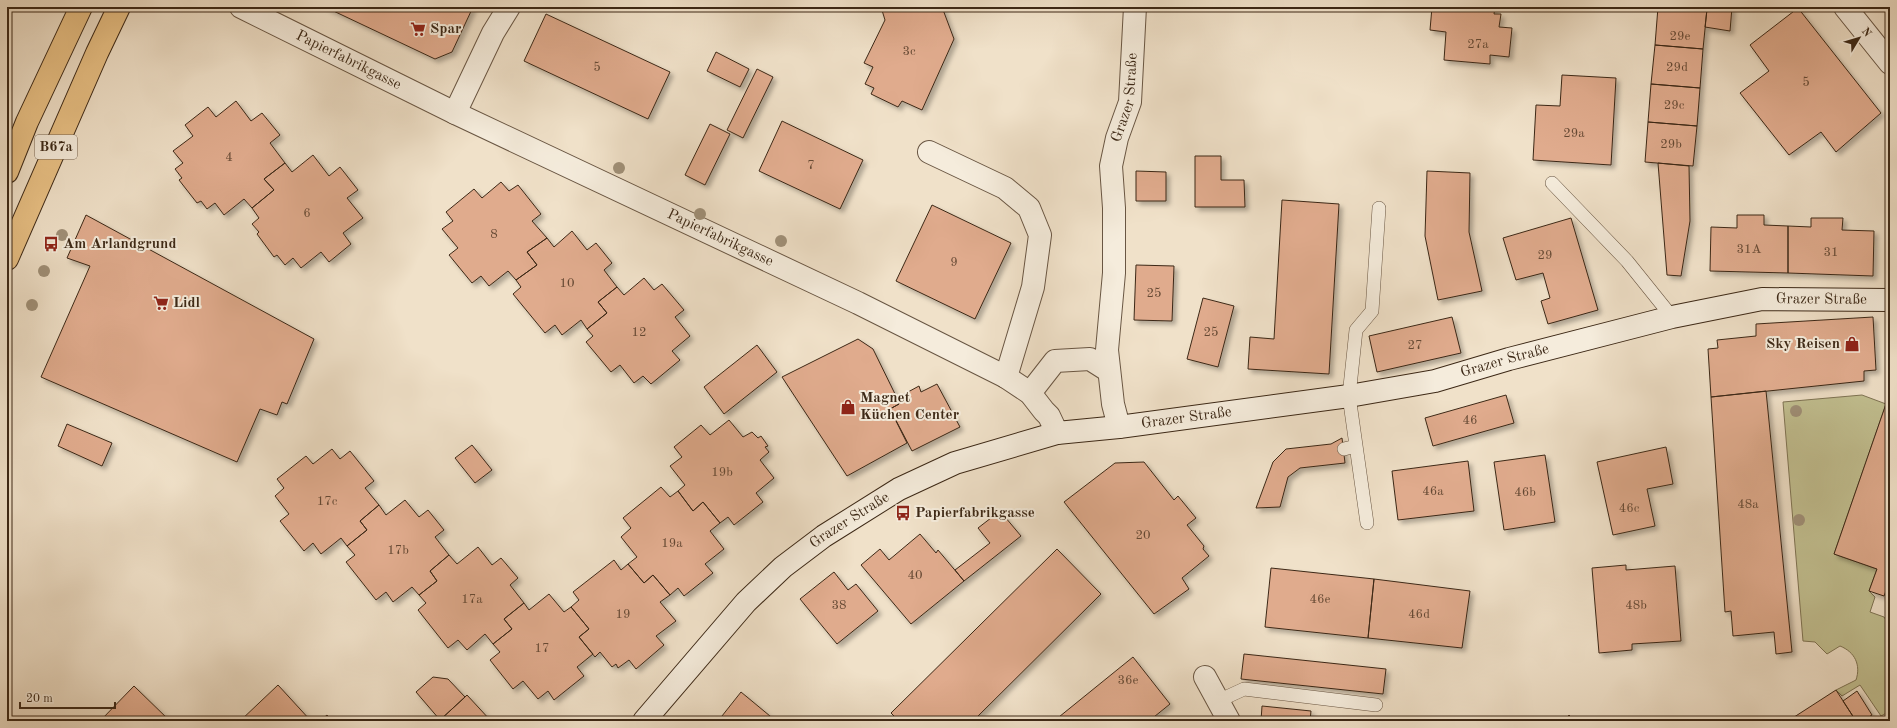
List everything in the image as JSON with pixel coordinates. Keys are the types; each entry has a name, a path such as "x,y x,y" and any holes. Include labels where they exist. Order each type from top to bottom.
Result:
{"main road":[{"name":"B67a","path":"7,172 27,122 81,7"},
{"name":"B67a","path":"7,259 97,53 119,7"}],"street":[{"name":"Papierfabrikgasse","path":"241,7 455,113 858,303 1006,377 1030,393 1044,412 1049,416 1057,433"},
{"path":"455,113 493,34 509,7"},
{"name":"Grazer Straße","path":"1119,427 1113,404 1107,350 1114,273 1114,208 1111,166 1117,138 1130,102 1136,7"},
{"path":"1845,7 1890,63"},
{"path":"929,152 1005,188 1029,208 1040,235 1033,287 1006,377"},
{"name":"Grazer Straße","path":"644,721 702,652 760,588 783,568 824,536 899,490 955,463 1057,433 1119,427 1349,396 1435,381 1509,359 1672,317 1762,299 1890,300"},
{"path":"1030,393 1055,361 1090,359 1109,371"},
{"path":"1204,677 1229,721"}],"lane":[{"path":"1552,183 1627,261 1672,317"},
{"path":"1367,523 1350,448 1349,396 1356,330 1372,311 1379,208"},
{"path":"1218,701 1244,689 1376,705"}],"shaded area":[{"path":"1862,395 1886,404 1834,554 1877,569 1869,591 1875,597 1870,612 1884,617 1890,626 1890,711 1881,716 1860,685 1842,696 1836,690 1856,680 1858,669 1857,664 1850,652 1840,646 1827,654 1815,642 1803,641 1783,402"}],"building":[{"name":"Spar","path":"325,7 473,7 452,52 435,59"},
{"path":"881,7 942,7 954,39 922,110 902,101 898,107 871,94 874,88 865,84 873,67 864,63 885,20"},
{"path":"1432,7 1495,7 1494,14 1501,14 1499,27 1512,28 1509,57 1490,55 1490,64 1444,60 1446,32 1430,30"},
{"path":"1658,7 1707,9 1703,49 1655,45"},
{"path":"1696,7 1732,7 1730,31 1705,27 1707,9"},
{"path":"1798,8 1881,113 1836,152 1821,132 1789,155 1740,93 1769,71 1750,45"},
{"path":"546,14 670,72 648,119 524,61"},
{"path":"1655,45 1703,49 1700,88 1651,84"},
{"path":"716,52 749,69 740,87 707,71"},
{"path":"757,69 773,77 743,138 727,130"},
{"path":"1562,75 1616,78 1611,165 1533,160 1536,105 1560,106"},
{"path":"1651,84 1700,88 1697,126 1648,122"},
{"path":"236,101 251,121 262,113 280,135 270,143 285,163 264,179 274,190 252,208 244,199 224,215 215,203 207,209 201,201 197,203 179,180 182,178 175,169 183,163 173,151 193,136 185,125 208,107 216,117"},
{"path":"782,121 863,160 840,209 759,171"},
{"path":"1648,122 1697,126 1693,166 1645,162"},
{"path":"710,124 730,134 705,185 685,175"},
{"path":"313,155 329,176 340,167 358,190 347,198 363,218 343,233 351,244 329,262 321,252 301,268 293,258 285,265 277,255 274,257 257,234 259,232 252,224 259,218 252,208 274,190 264,179 285,163 292,172"},
{"path":"1195,156 1221,156 1221,180 1244,180 1245,207 1195,207"},
{"path":"1658,163 1689,166 1690,221 1681,276 1667,275"},
{"path":"1136,171 1166,172 1166,201 1136,201"},
{"path":"1427,171 1470,173 1469,232 1482,291 1438,300 1425,236"},
{"path":"501,182 509,191 518,185 541,214 532,221 547,238 527,252 537,265 516,280 508,271 489,286 481,276 472,283 449,255 458,248 442,229 453,221 446,212 474,189 482,198"},
{"path":"1282,200 1339,204 1329,374 1248,369 1250,337 1274,339"},
{"path":"932,205 1011,243 975,319 896,281"},
{"name":"Lidl","path":"86,215 314,339 287,404 282,402 277,415 260,409 237,462 41,377 90,266 67,258"},
{"path":"1737,215 1764,215 1764,225 1788,226 1788,273 1710,271 1711,227 1737,228"},
{"path":"1571,218 1598,310 1548,324 1541,301 1550,298 1543,273 1516,280 1503,238"},
{"path":"1811,218 1843,218 1842,230 1874,231 1873,276 1788,273 1788,226 1811,227"},
{"path":"572,231 587,250 596,243 612,263 604,270 617,287 598,302 607,313 587,329 581,320 562,335 555,325 545,333 513,294 521,287 516,280 537,265 527,252 547,238 554,247"},
{"path":"1136,265 1174,266 1172,321 1134,320"},
{"path":"644,278 654,290 662,284 684,310 675,317 690,336 672,351 680,360 651,384 643,376 634,383 620,365 611,372 586,342 593,336 587,329 607,313 598,302 617,287 624,295"},
{"path":"1203,298 1234,306 1218,367 1187,359"},
{"path":"1452,317 1461,353 1377,372 1369,336"},
{"path":"1873,317 1876,370 1864,371 1864,381 1711,397 1708,349 1718,348 1717,340 1756,336 1756,324"},
{"name":"Magnet Küchen Center","path":"858,339 873,349 897,398 899,404 890,409 907,443 847,476 782,377"},
{"path":"757,345 777,372 724,414 704,387"},
{"path":"937,384 960,427 912,451 890,409 899,404 897,398 919,386 921,392"},
{"path":"1766,391 1792,652 1776,654 1774,632 1733,636 1731,611 1725,612 1711,397"},
{"path":"1506,395 1514,423 1433,446 1425,418"},
{"path":"1887,401 1890,402 1890,580 1884,596 1869,591 1877,569 1834,554"},
{"path":"729,420 743,437 752,432 758,438 761,436 768,446 765,447 769,452 760,460 774,478 756,493 763,502 734,525 728,517 720,523 703,502 693,511 678,491 685,485 670,466 682,457 674,447 701,425 710,435"},
{"path":"67,424 112,443 102,466 58,446"},
{"path":"1342,438 1345,463 1300,468 1288,477 1280,507 1256,508 1273,462 1286,449 1331,444"},
{"path":"472,445 492,470 475,483 455,458"},
{"path":"1666,447 1673,484 1647,489 1655,526 1613,535 1597,462"},
{"path":"332,449 340,459 350,451 374,481 365,488 379,505 360,521 367,530 347,546 341,538 321,554 313,543 304,551 280,521 289,514 275,496 284,488 277,479 306,456 313,464"},
{"path":"1545,455 1555,522 1504,530 1494,462"},
{"path":"1468,461 1474,511 1398,520 1392,471"},
{"path":"1144,462 1174,500 1178,496 1196,518 1187,525 1204,546 1203,549 1209,556 1182,578 1189,589 1154,614 1064,502 1115,463"},
{"path":"661,487 670,497 678,491 693,511 703,502 720,523 710,531 724,549 705,564 713,573 684,596 678,588 670,595 653,575 644,583 628,564 637,557 621,537 631,528 623,518"},
{"path":"405,500 419,517 428,510 444,530 435,537 449,555 430,571 437,581 419,595 412,587 393,602 386,592 376,600 346,562 355,555 347,546 367,530 360,521 379,505 386,515"},
{"path":"1000,511 1021,536 964,581 955,570 990,543 978,528"},
{"path":"920,534 936,553 938,550 964,581 911,624 861,565 880,549 889,560"},
{"path":"478,547 492,565 501,558 518,578 510,585 524,603 504,619 512,629 493,644 485,634 467,650 458,640 448,648 418,610 426,603 419,595 437,581 430,571 449,555 457,564"},
{"path":"1057,549 1101,594 973,721 899,721 891,713"},
{"path":"614,560 621,570 628,564 644,583 653,575 670,595 660,602 676,621 656,636 664,645 636,669 629,660 618,668 616,664 612,667 600,652 595,657 579,637 589,629 571,607 579,600 573,592"},
{"path":"1626,565 1626,570 1675,566 1681,641 1632,644 1632,650 1599,653 1592,568"},
{"path":"1271,568 1374,579 1368,638 1265,627"},
{"path":"834,572 848,590 856,584 878,611 837,644 800,599"},
{"path":"1374,579 1470,591 1462,648 1368,638"},
{"path":"549,594 564,612 571,607 589,629 579,637 593,654 577,667 584,676 554,700 548,691 538,699 523,681 513,689 490,660 500,652 493,644 512,629 504,619 524,603 529,610"},
{"path":"1244,654 1386,669 1383,694 1241,679"},
{"path":"1133,657 1170,704 1149,721 1054,721"},
{"path":"433,677 448,679 465,697 440,720 416,692"},
{"path":"278,685 311,721 240,721"},
{"path":"134,686 170,721 100,721"},
{"path":"1836,690 1856,721 1788,721"},
{"path":"1857,691 1872,715 1862,721 1856,721 1843,701"},
{"path":"741,692 776,721 718,721"},
{"path":"467,695 491,721 439,721 465,697"},
{"path":"1262,706 1311,711 1310,721 1261,721"},
{"path":"327,715 332,721 320,721"},
{"path":"1569,715 1575,721 1564,721"}],"place":[{"name":"Spar","path":"418,29"},
{"name":"Am Arlandgrund","path":"51,244"},
{"name":"Lidl","path":"161,303"},
{"name":"Sky Reisen","path":"1852,344"},
{"name":"Magnet Küchen Center","path":"848,407"},
{"name":"Papierfabrikgasse","path":"903,513"}]}
